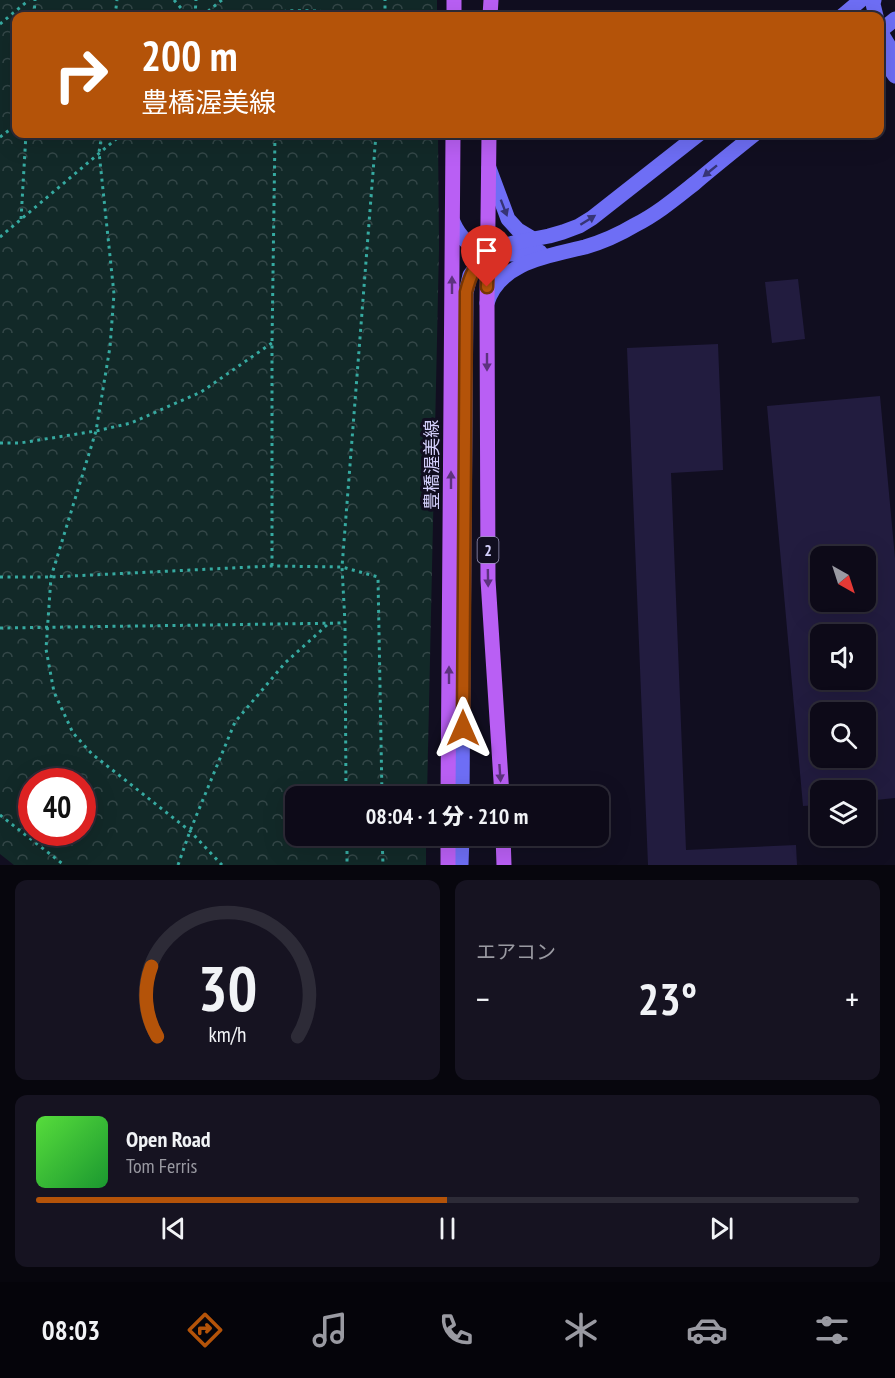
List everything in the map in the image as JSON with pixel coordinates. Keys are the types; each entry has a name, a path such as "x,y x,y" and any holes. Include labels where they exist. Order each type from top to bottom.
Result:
{"main road":[{"name":"豊橋渥美線","path":"448,786 453,138"},
{"name":"2","path":"489,138 488,580 501,786"},
{"path":"448,846 448,865"},
{"path":"503,846 504,865"}],"street":[{"path":"847,12 861,0"},
{"path":"884,34 895,56"},
{"path":"884,61 895,76"},
{"path":"462,786 466,292 470,275 488,253 513,243 563,232 592,218 694,138"},
{"path":"487,303 494,288 521,265 587,246 652,216 750,138"},
{"path":"488,167 508,219 518,230 533,239"},
{"path":"453,222 464,241 488,253 525,254 567,251"},
{"path":"461,865 462,846"}],"path":[{"path":"14,12 29,0"},
{"path":"174,0 184,12"},
{"path":"207,12 222,0"},
{"path":"289,12 312,12"},
{"path":"0,24 12,14"},
{"path":"0,137 12,127"},
{"path":"21,219 26,138"},
{"path":"101,138 99,152 114,294 110,347 96,431 51,577 46,649 54,692 73,733 92,754 189,831 222,865"},
{"path":"0,237 117,138"},
{"path":"272,566 274,138"},
{"path":"346,786 345,623 342,567 376,138"},
{"path":"0,443 20,443 130,423 201,392 272,343"},
{"path":"0,578 272,566 342,567 378,577 382,786"},
{"path":"178,865 189,831 234,722 285,663 329,623"},
{"path":"0,628 345,623"},
{"path":"0,815 64,865"},
{"path":"347,846 347,865"},
{"path":"382,846 383,865"}],"green space":[{"path":"0,0 437,0 437,12 12,12 12,138 438,138 439,248 427,786 285,786 285,846 426,846 426,865 14,865 0,854"}],"building":[{"path":"798,279 805,339 772,343 765,282"},
{"path":"718,344 723,470 671,473 686,850 796,845 797,865 648,865 627,348"},
{"path":"880,396 895,558 895,798 876,800 876,780 810,780 810,806 803,806 767,406"}],"route":[{"path":"463,728 466,292 470,275 488,253 487,287"}]}
